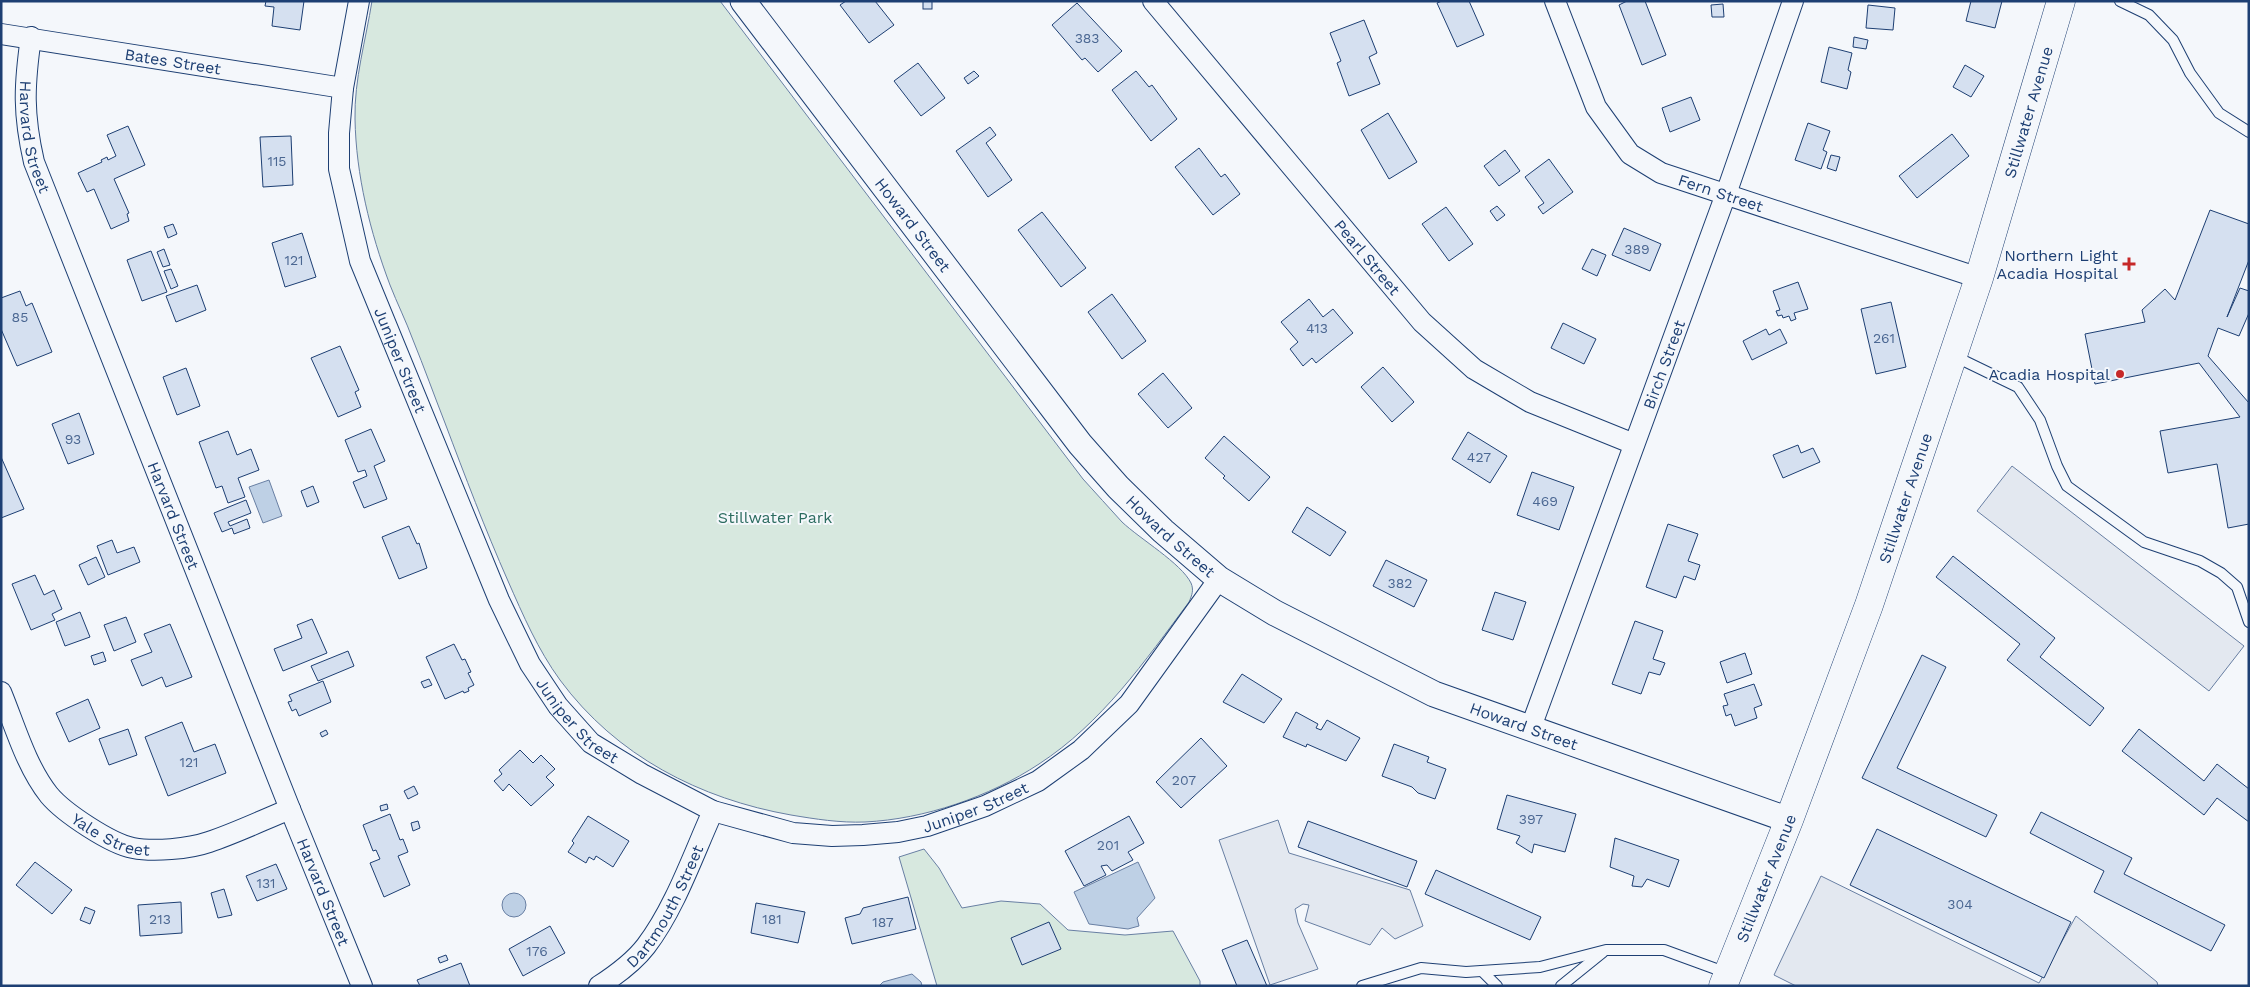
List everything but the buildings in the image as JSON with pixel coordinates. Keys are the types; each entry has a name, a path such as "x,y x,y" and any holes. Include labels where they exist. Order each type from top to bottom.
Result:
{"main road":[{"name":"Stillwater Avenue","path":"1725,979 1789,820 1869,605 1979,278 2061,1"}],"street":[{"name":"Juniper Street","path":"359,1 343,88 339,133 339,169 360,261 499,600 530,664 558,706 591,743 642,774 713,811 793,833 832,836 898,832 927,826 985,806 1038,781 1081,750 1129,704 1219,578"},
{"name":"Howard Street","path":"743,1 1080,444 1118,487 1157,525 1219,578 1275,613 1434,694 1789,820"},
{"name":"Pearl Street","path":"1154,1 1430,329 1474,369 1530,402 1634,444"},
{"name":"Fern Street","path":"1555,1 1596,107 1630,154 1661,174 1979,278"},
{"name":"Birch Street","path":"1531,727 1726,194 1793,1"},
{"name":"Bates Street","path":"1,34 31,37 343,88"},
{"name":"Harvard Street","path":"31,37 24,86 26,130 34,162 362,986"},
{"name":"Yale Street","path":"1,692 30,764 50,796 70,814 98,832 132,848 164,849 207,843 290,809"},
{"name":"Dartmouth Street","path":"599,986 620,973 646,946 667,912 713,811"}],"lane":[{"path":"2120,1 2150,15 2173,40 2190,73 2219,113 2249,132"},
{"path":"1953,356 2018,387 2040,420 2056,466 2067,486 2144,542 2200,561 2222,572 2237,587 2249,622"},
{"path":"1362,986 1421,968 1466,972 1540,967 1606,950 1664,950 1725,979"},
{"path":"1562,986 1606,950"},
{"path":"1482,971 1497,986"}],"green space":[{"name":"Stillwater Park","path":"372,1 720,1 1083,479 1122,522 1170,559 1186,575 1191,583 1192,592 1189,602 1139,668 1103,710 1062,748 1020,776 999,787 933,811 888,820 856,822 818,819 757,808 724,798 693,785 662,770 634,752 607,731 582,707 560,680 545,657 525,619 475,502 376,245 361,182 355,119 358,75"},
{"path":"924,849 939,868 962,908 1001,901 1040,904 1068,930 1125,935 1173,931 1200,981 1200,986 937,986 899,857"}],"shaded area":[{"path":"2012,466 2244,646 2209,691 1977,511"},
{"path":"1278,820 1289,853 1410,890 1423,926 1395,939 1382,928 1370,945 1305,921 1309,905 1303,904 1295,909 1298,923 1318,969 1270,985 1219,840"},
{"path":"1821,876 2039,983 2076,916 2157,982 2158,986 1796,986 1774,975"}],"water":[{"path":"269,480 282,516 263,523 249,487"},
{"path":"1138,862 1155,898 1137,918 1139,926 1128,929 1089,924 1074,892"},
{"path":"514,893 523,896 526,905 523,914 514,917 505,914 502,905 505,896"},
{"path":"912,974 921,982 922,986 879,986 883,982"}],"place":[{"name":"Northern Light Acadia Hospital","path":"2129,264"},
{"name":"Acadia Hospital","path":"2120,374"}]}
